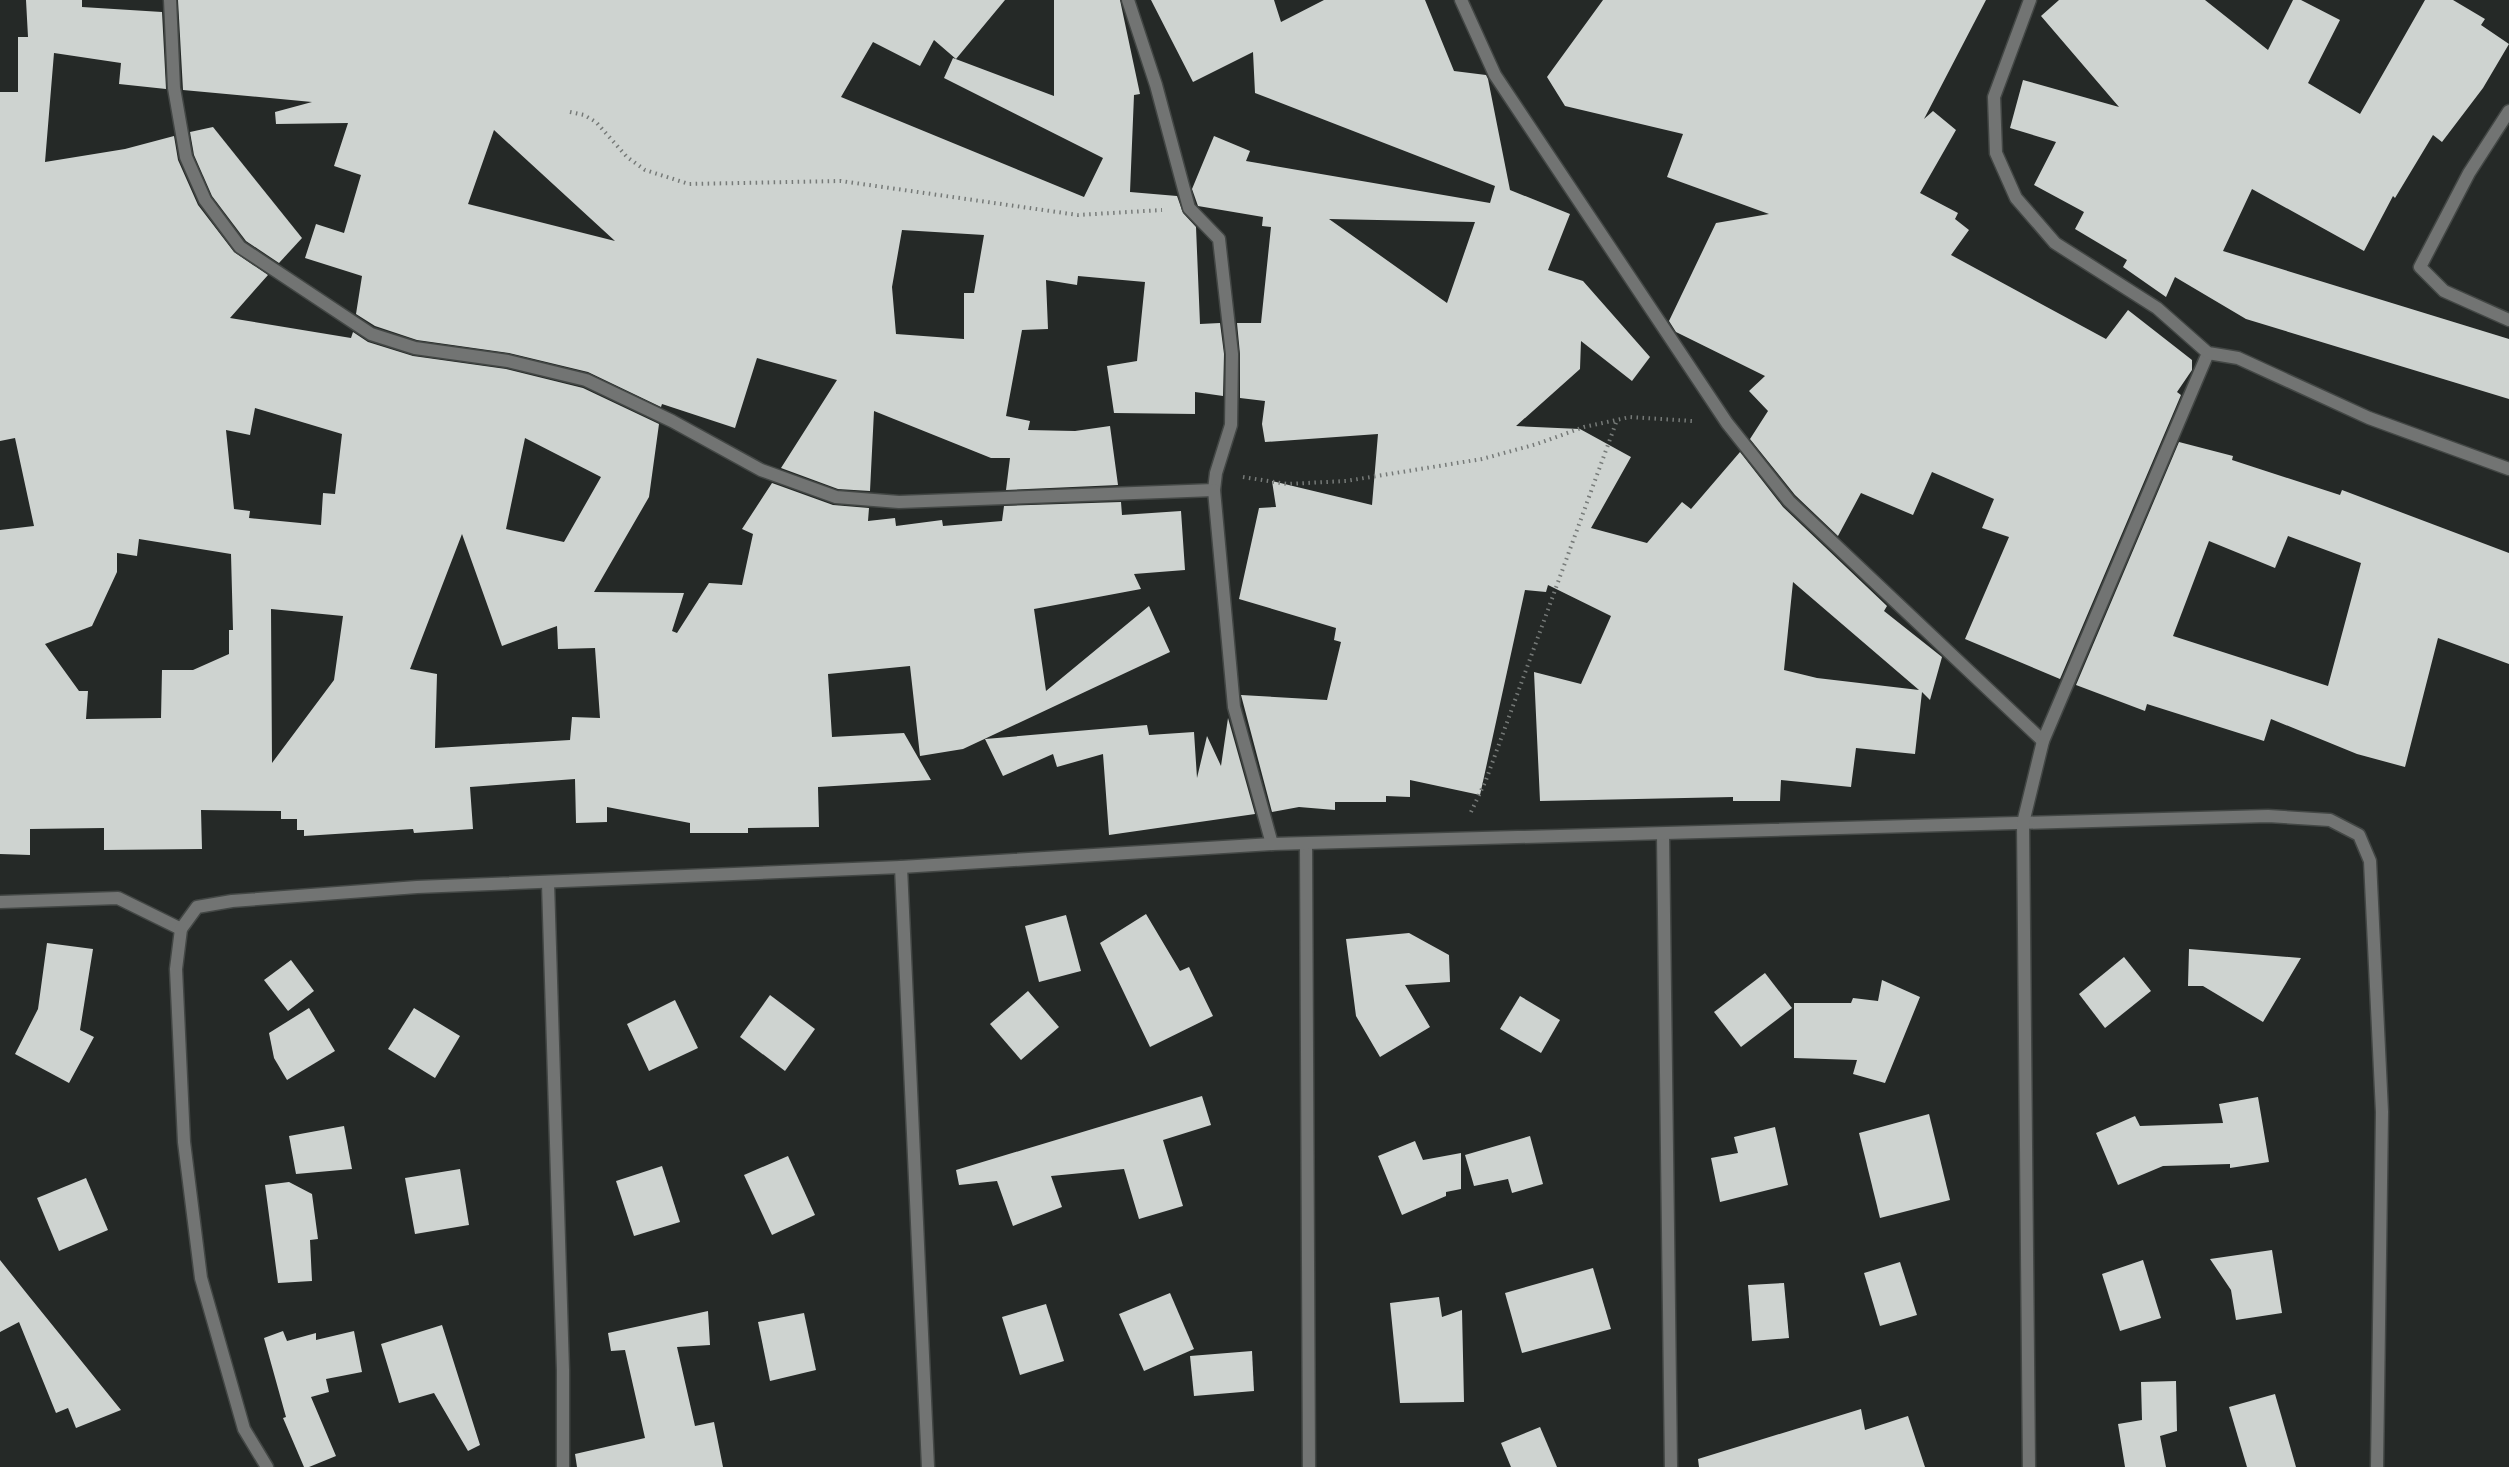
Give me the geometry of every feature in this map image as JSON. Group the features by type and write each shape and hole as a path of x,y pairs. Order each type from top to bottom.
{"street":[{"path":"170,0 174,88 186,157 205,200 240,247 370,334 415,348 508,361 586,380 672,421 761,470 836,497 899,502 1214,489"},
{"path":"1128,0 1156,85 1189,208 1219,239 1232,354 1231,425 1216,473 1214,489 1234,707 1272,844"},
{"path":"1461,0 1495,75 1727,423 1788,501 2043,741"},
{"path":"2030,0 1994,97 1996,153 2016,198 2055,243 2157,308 2208,353 2238,358 2369,418 2509,468"},
{"path":"2509,111 2469,173 2420,267 2444,291 2509,320"},
{"path":"2029,1467 2023,823 2043,741 2208,353"},
{"path":"267,1467 244,1429 201,1278 184,1142 176,969 181,929 197,907 232,901 417,886 548,883 902,867 1272,844 1663,835 2268,816 2330,820 2359,835 2370,861 2382,1112 2377,1467"},
{"path":"1663,835 1671,1467"},
{"path":"1306,844 1309,1467"},
{"path":"902,867 927,1467"},
{"path":"548,883 563,1370 563,1467"},
{"path":"0,902 118,898 181,929"}],"path":[{"path":"570,112 584,115 597,122 627,157 645,170 688,184 841,182 1078,215 1189,208"},
{"path":"1216,473 1287,484 1346,481 1482,459 1537,444 1584,427 1630,417 1727,423"},
{"path":"1486,780 1617,420"}],"building":[{"path":"26,0 82,0 82,7 162,12 166,89 119,84 121,63 54,53 45,162 125,149 174,136 178,160 198,205 234,252 268,275 230,318 351,338 353,332 368,342 413,356 506,369 583,388 659,424 649,497 594,592 684,593 672,631 677,633 709,583 742,585 753,534 742,529 772,483 833,505 869,508 868,521 895,518 896,526 942,520 943,526 1002,521 1004,506 1121,502 1122,515 1181,511 1185,570 1134,574 1141,589 1034,609 1046,691 1149,606 1170,652 963,749 920,756 910,666 828,674 832,737 904,733 931,780 818,787 819,827 748,828 748,833 690,833 690,823 607,807 607,822 576,823 575,779 470,787 473,829 414,833 413,829 304,836 304,830 297,830 297,819 281,819 281,811 201,810 202,849 104,850 104,828 30,829 30,855 0,854 0,530 34,526 15,438 0,441 0,92 18,92 18,37 28,37","holes":["255,408 342,434 335,494 323,493 321,525 249,518 250,511 234,509 226,430 250,435","525,438 601,477 564,542 506,529","462,534 502,646 557,626 558,649 595,648 600,718 572,717 570,740 435,748 437,674 410,669","139,539 231,554 233,630 229,630 229,654 193,670 162,670 161,718 86,719 88,691 79,691 45,644 92,626 117,572 117,553 137,556","271,609 343,616 334,680 272,763"]},
{"path":"178,0 1005,0 956,59 934,40 920,66 873,42 841,97 1084,197 1103,158 944,78 953,58 1054,96 1054,0 1120,0 1140,94 1134,95 1130,192 1177,196 1183,213 1196,227 1200,324 1220,323 1224,354 1223,396 1195,392 1195,414 1114,413 1107,366 1137,361 1145,282 1078,276 1077,285 1046,280 1048,329 1022,330 1006,416 1030,421 1028,430 1075,431 1110,426 1118,485 1006,490 1010,458 991,458 874,411 870,491 838,489 781,468 837,380 757,358 735,428 662,404 661,407 588,372 509,353 417,340 375,326 356,314 362,276 305,258 316,224 344,233 361,175 334,166 348,123 276,124 275,112 312,102 183,90","holes":["494,130 615,241 468,204","902,230 984,235 974,293 964,293 964,339 896,334 892,287"]},
{"path":"1151,0 1274,0 1281,22 1324,0 1425,0 1454,71 1486,75 1488,79 1510,190 1570,214 1548,270 1583,281 1650,357 1632,381 1581,341 1580,369 1516,426 1580,429 1631,457 1591,528 1647,543 1682,502 1691,509 1740,452 1783,507 1887,606 1884,611 1942,657 1930,700 1922,692 1915,754 1856,748 1851,787 1781,780 1780,801 1733,801 1733,797 1540,801 1534,672 1581,684 1611,616 1548,585 1546,592 1525,590 1480,795 1410,780 1410,797 1386,796 1386,802 1335,802 1335,810 1299,807 1272,812 1241,695 1327,700 1341,642 1334,640 1336,628 1239,599 1259,508 1276,507 1272,481 1372,505 1378,434 1265,442 1262,424 1265,401 1240,398 1237,323 1261,323 1271,227 1262,226 1263,217 1198,206 1192,189 1214,136 1250,151 1246,161 1490,203 1495,186 1255,93 1253,52 1193,82","holes":["1329,219 1475,222 1447,303","1793,582 1919,690 1817,678 1784,670"]},
{"path":"1603,0 1986,0 1924,119 1933,111 1956,130 1920,193 1958,213 1955,219 1969,230 1951,255 2106,339 2128,310 2192,360 2192,370 2177,392 2181,395 2060,679 1965,639 2009,537 1982,528 1994,499 1932,472 1913,515 1861,493 1838,536 1795,495 1750,439 1768,411 1749,391 1765,376 1676,332 1669,321 1716,223 1769,214 1667,177 1683,134 1565,106 1547,77"},
{"path":"2059,0 2205,0 2268,50 2293,0 2301,0 2340,20 2308,83 2360,114 2425,0 2453,0 2485,19 2481,25 2509,44 2483,88 2442,142 2433,135 2395,198 2393,196 2364,251 2252,189 2223,251 2509,339 2509,399 2246,319 2175,277 2166,297 2123,267 2127,260 2075,229 2084,212 2034,185 2056,142 2010,128 2023,80 2119,107 2041,16"},
{"path":"213,127 302,238 279,263 246,241 212,196 194,155 190,132"},
{"path":"2179,442 2233,456 2232,460 2340,495 2342,490 2509,553 2509,664 2438,638 2405,767 2357,754 2271,719 2264,741 2147,704 2145,711 2076,685","holes":["2288,536 2361,563 2328,686 2173,636 2209,541 2275,568"]},
{"path":"1228,718 1255,814 1109,835 1103,754 1057,767 1053,754 1003,776 985,739 1147,725 1149,735 1194,732 1197,778 1207,736 1221,766"},
{"path":"1146,914 1180,971 1189,967 1213,1016 1150,1047 1100,943"},
{"path":"1066,915 1081,971 1039,982 1025,926"},
{"path":"1409,933 1449,955 1450,982 1405,985 1430,1027 1380,1057 1356,1016 1346,939"},
{"path":"47,943 93,949 80,1030 94,1037 69,1083 15,1054 38,1009"},
{"path":"2189,949 2301,958 2263,1022 2203,986 2188,986"},
{"path":"2124,957 2151,991 2105,1028 2079,994"},
{"path":"291,960 314,991 288,1011 264,980"},
{"path":"1765,973 1792,1008 1741,1047 1714,1012"},
{"path":"1882,980 1920,997 1885,1083 1853,1074 1857,1060 1794,1058 1794,1003 1851,1003 1853,998 1878,1001"},
{"path":"1028,991 1059,1027 1021,1060 990,1024"},
{"path":"770,995 815,1029 785,1071 740,1037"},
{"path":"1520,996 1560,1020 1541,1053 1500,1029"},
{"path":"675,1000 698,1048 649,1071 627,1024"},
{"path":"309,1008 335,1051 287,1080 274,1058 269,1033"},
{"path":"414,1008 460,1036 435,1078 388,1049"},
{"path":"1202,1096 1211,1125 1163,1140 1183,1206 1139,1219 1124,1169 1051,1176 1062,1207 1013,1226 997,1181 959,1185 956,1170"},
{"path":"2258,1097 2269,1162 2230,1168 2230,1164 2163,1166 2118,1185 2096,1133 2135,1116 2140,1126 2223,1123 2219,1104"},
{"path":"1929,1114 1950,1200 1880,1218 1859,1133"},
{"path":"344,1126 352,1169 296,1174 289,1136"},
{"path":"1775,1127 1788,1185 1720,1202 1711,1158 1738,1153 1734,1137"},
{"path":"1530,1136 1543,1184 1512,1193 1508,1179 1474,1186 1465,1155"},
{"path":"1415,1141 1423,1160 1461,1153 1461,1189 1446,1192 1446,1196 1402,1215 1378,1156"},
{"path":"788,1156 815,1215 772,1235 744,1175"},
{"path":"662,1166 680,1222 634,1236 616,1181"},
{"path":"460,1169 469,1225 415,1234 405,1178"},
{"path":"86,1178 108,1230 59,1251 37,1198"},
{"path":"289,1182 312,1194 318,1239 310,1240 312,1281 278,1283 265,1185"},
{"path":"2272,1250 2282,1313 2236,1320 2231,1290 2210,1259"},
{"path":"0,1260 121,1410 76,1428 68,1408 56,1413 19,1322 0,1332"},
{"path":"2143,1260 2161,1318 2120,1331 2102,1274"},
{"path":"1900,1262 1917,1315 1880,1326 1864,1273"},
{"path":"1593,1268 1611,1329 1522,1353 1505,1293"},
{"path":"1784,1283 1789,1338 1752,1341 1748,1285"},
{"path":"1170,1293 1194,1349 1144,1371 1119,1314"},
{"path":"1439,1297 1442,1317 1462,1310 1464,1402 1400,1403 1390,1303"},
{"path":"1046,1304 1064,1361 1020,1375 1002,1317"},
{"path":"708,1311 710,1345 677,1347 695,1426 714,1422 723,1467 577,1467 575,1454 645,1438 625,1350 611,1351 608,1333"},
{"path":"804,1313 816,1370 770,1381 758,1322"},
{"path":"442,1325 480,1445 468,1451 434,1393 399,1403 381,1344"},
{"path":"283,1331 287,1341 316,1333 316,1340 354,1331 362,1372 326,1379 329,1392 311,1397 336,1456 309,1467 304,1467 283,1418 286,1417 264,1338"},
{"path":"1252,1351 1254,1391 1194,1396 1190,1356"},
{"path":"2176,1381 2177,1431 2160,1436 2166,1467 2125,1467 2118,1424 2142,1420 2141,1382"},
{"path":"2275,1394 2296,1467 2247,1467 2229,1407"},
{"path":"1861,1409 1865,1430 1908,1416 1925,1467 1699,1467 1698,1459"},
{"path":"1540,1427 1557,1467 1511,1467 1501,1443"}]}
